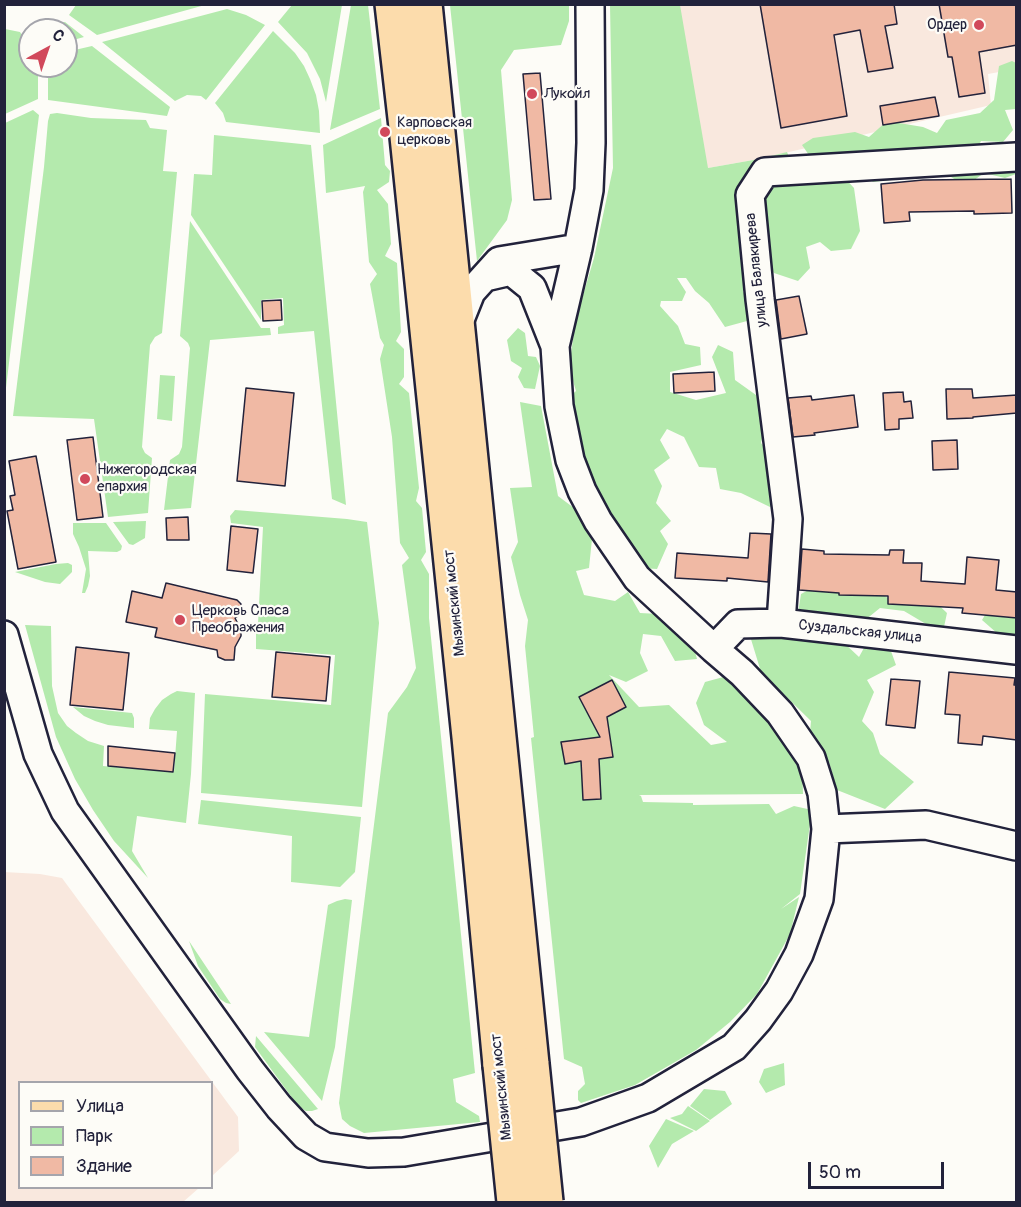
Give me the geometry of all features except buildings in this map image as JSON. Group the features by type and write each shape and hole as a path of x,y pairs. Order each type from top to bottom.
{"main road":[{"name":"Мызинский мост","path":"392,4 465,702 514,1203"},
{"name":"Мызинский мост","path":"424,4 546,1203"}],"street":[{"path":"4,635 38,754 65,811 250,1070 279,1107 306,1136 325,1147 368,1153 404,1152 581,1122 648,1098 734,1047 779,991 799,954 819,899 826,829 822,793 811,758 780,713 742,673 637,578 604,530 582,491 570,460 559,406 555,346 589,190 591,154 590,4"},
{"name":"улица Балакирева","path":"781,623 788,519 760,299 750,195 765,172 1017,157"},
{"path":"457,328 471,292 499,261 578,248"},
{"path":"484,277 512,271 532,288 555,346"},
{"name":"Суздальская улица","path":"714,649 738,624 781,623 1017,650"},
{"path":"826,829 926,825 1017,846"}],"shaded area":[{"path":"647,5 1016,5 1016,69 988,74 991,105 759,159 680,173"},
{"path":"4,872 62,878 211,1081 18,1081 18,1189 198,1189 183,1202 5,1202"},
{"path":"213,1083 238,1117 239,1151 213,1175"}],"green space":[{"path":"79,4 205,5 97,35 78,21 78,18 69,15"},
{"path":"292,5 342,5 326,102 320,79 307,53 278,22"},
{"path":"351,5 368,5 380,109 330,130"},
{"path":"450,5 569,5 569,21 561,45 514,50 501,70 512,200 507,220 477,261"},
{"path":"610,5 680,5 708,168 787,152 797,176 841,174 854,188 860,231 851,249 831,251 820,242 806,247 810,268 798,281 774,273 761,257 750,260 743,292 755,301 747,321 725,327 709,303 695,291 686,278 677,278 686,292 682,301 661,301 660,306 678,326 685,344 700,347 701,365 670,372 670,392 696,400 726,393 712,357 718,345 733,352 735,380 756,395 766,421 761,443 780,465 782,497 770,507 741,493 720,489 716,468 699,467 684,437 667,429 660,440 670,458 654,470 662,486 656,503 671,521 660,531 668,544 657,569 640,568 591,485 566,400 576,391 569,367 576,319 594,258 613,168"},
{"path":"227,9 246,15 265,25 206,100 201,96 187,95 175,101 102,42"},
{"path":"5,29 18,32 18,78 38,78 38,99 5,114"},
{"path":"273,31 295,53 310,79 319,111 320,133 226,122 223,113 215,103"},
{"path":"92,46 170,107 167,116 48,100 48,78 78,78 78,49"},
{"path":"1012,61 1016,63 1016,109 1005,110 1013,130 1003,142 981,141 973,157 1016,163 1016,174 1005,178 984,173 966,186 946,174 873,182 861,172 813,161 802,145 813,138 855,132 869,137 887,121 923,127 937,133 946,120 980,113 994,100 999,66"},
{"path":"33,110 39,115 5,396 5,123"},
{"path":"50,114 91,118 146,120 150,128 167,130 163,171 177,172 162,333 155,337 150,345 142,447 145,453 152,458 148,513 108,517 94,419 13,416 48,121"},
{"path":"381,118 385,165 390,171 389,182 377,190 388,204 391,244 385,256 397,263 401,332 396,341 404,349 404,377 399,384 409,393 419,488 416,501 422,508 426,552 421,560 429,574 429,618 475,1073 453,1079 456,1102 479,1116 480,1122 364,1133 342,1119 339,1103 388,713 407,687 416,668 402,565 409,558 400,543 392,437 380,359 384,345 380,338 370,284 377,274 369,262 363,192 365,186 326,193 323,145"},
{"path":"214,135 311,145 346,505 332,499 314,331 278,334 278,327 284,325 283,298 261,300 261,320 191,215 194,174 212,175"},
{"path":"190,221 261,328 270,328 271,335 210,340 191,508 164,510 170,460 179,454 182,447 190,348 180,336"},
{"path":"518,328 525,333 528,356 536,357 540,366 535,389 524,388 518,377 522,368 511,361 507,340"},
{"path":"160,375 175,376 172,421 157,419"},
{"path":"520,402 541,406 558,496 578,511 592,539 589,568 576,571 584,595 615,601 628,592 640,613 659,614 693,644 697,659 675,661 661,636 643,634 640,653 648,671 626,682 609,675 639,707 669,705 711,745 727,742 704,725 696,703 705,682 727,676 760,705 802,764 803,794 639,795 643,802 693,803 693,805 769,804 776,814 794,806 812,810 800,894 781,909 799,897 790,934 757,994 730,1022 696,1050 635,1085 581,1103 578,1100 578,1091 585,1084 582,1067 564,1059 531,738 534,737 525,646 528,620 511,557 518,542 510,488 532,487"},
{"path":"235,510 367,522 379,623 362,807 201,793 205,694 331,705 335,655 256,649 263,527 231,523 230,516"},
{"path":"146,521 145,538 133,545 129,544 113,522"},
{"path":"73,523 106,523 122,546 117,552 88,551 90,576 85,593 82,593 86,569 73,534"},
{"path":"56,564 72,565 72,572 60,584 45,582 15,572"},
{"path":"824,582 873,590 896,602 923,590 947,613 944,627 931,627 904,611 880,608 859,625 841,615 812,620 798,613 801,594"},
{"path":"988,610 1016,611 1016,634 998,634 982,620"},
{"path":"769,619 822,642 842,641 859,657 870,637 887,640 896,665 867,680 874,692 862,721 873,733 880,754 914,782 885,809 837,790 829,762 809,745 811,721 761,672 750,636"},
{"path":"25,625 51,626 52,686 58,713 67,726 76,733 88,741 104,746 103,766 174,772 177,731 149,729 150,718 162,700 171,694 177,691 195,693 186,823 137,816 132,851 148,878 114,841 75,779 56,737"},
{"path":"73,707 132,713 134,728 95,721"},
{"path":"201,800 361,817 355,872 340,887 291,882 292,836 198,824"},
{"path":"345,899 352,900 335,1047 322,1101 264,1032 309,1037 328,905"},
{"path":"189,941 231,1004 220,999 198,966"},
{"path":"256,1036 318,1109 306,1111 298,1106 255,1047"},
{"path":"784,1063 785,1085 766,1093 759,1082 764,1069"},
{"path":"704,1089 725,1091 732,1104 710,1120 690,1106"},
{"path":"688,1106 710,1121 696,1131 670,1118 682,1114"},
{"path":"666,1119 694,1131 672,1144 658,1168 649,1146"}],"place":[{"name":"Ордер","path":"979,25"},
{"name":"Лукойл","path":"532,94"},
{"name":"Карповская церковь","path":"385,132"},
{"name":"Нижегородская епархия","path":"85,479"},
{"name":"Церковь Спаса Преображения","path":"180,620"}]}
